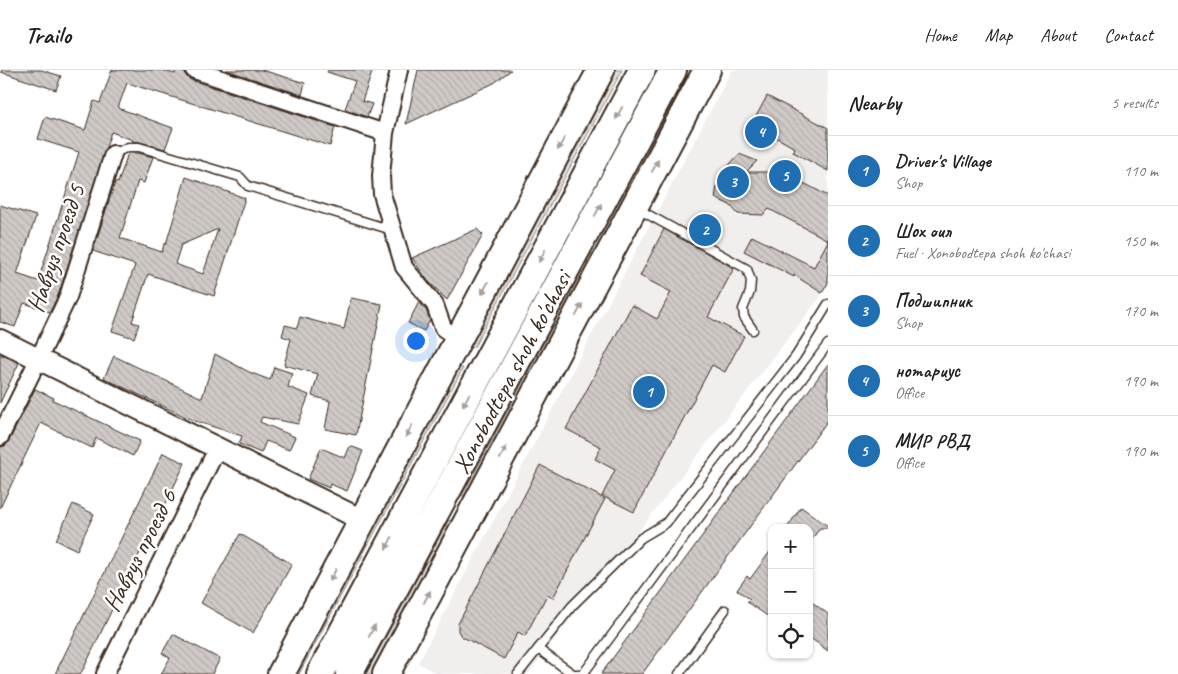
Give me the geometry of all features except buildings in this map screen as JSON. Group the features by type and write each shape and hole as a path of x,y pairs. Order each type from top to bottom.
{"highway":[{"path":"281,674 600,70"},
{"name":"Xonobodtepa shoh ko'chasi","path":"320,674 642,70"},
{"name":"Xonobodtepa shoh ko'chasi","path":"349,674 673,70"},
{"path":"389,673 480,497 707,70"},
{"path":"573,257 620,233"},
{"path":"445,363 493,349"},
{"path":"429,527 480,497"}],"street":[{"path":"194,70 385,133"},
{"path":"399,70 385,133 381,176 382,194 404,267 435,305 443,328 458,339"},
{"name":"Навруз проезд 5","path":"0,437 68,297 113,154"},
{"path":"0,340 40,358 362,520"},
{"name":"Навруз проезд 6","path":"105,674 218,448"}],"lane":[{"path":"113,154 128,147 139,147 240,177 248,186 392,230"},
{"path":"634,208 747,269 751,280 750,292 743,309 744,317 753,330"},
{"path":"518,674 572,606 641,538 666,523 796,356 828,304"},
{"path":"538,649 573,674 583,674 828,344"},
{"path":"679,674 725,610"}],"shaded area":[{"path":"611,70 622,70 474,347 462,348"},
{"path":"688,70 699,70 612,232 601,233"},
{"path":"732,70 828,70 828,287 528,674 437,674 418,663"},
{"path":"602,252 473,494 462,496 591,254"},
{"path":"452,367 463,368 299,674 288,674"},
{"path":"459,518 385,674 366,674 448,521"}],"place":[{"name":"нотариус","path":"761,132"},
{"name":"МИР РВД","path":"785,176"},
{"name":"Подшипник","path":"733,182"},
{"name":"Шох оил","path":"705,230"},
{"name":"Driver's Village","path":"649,392"}]}
